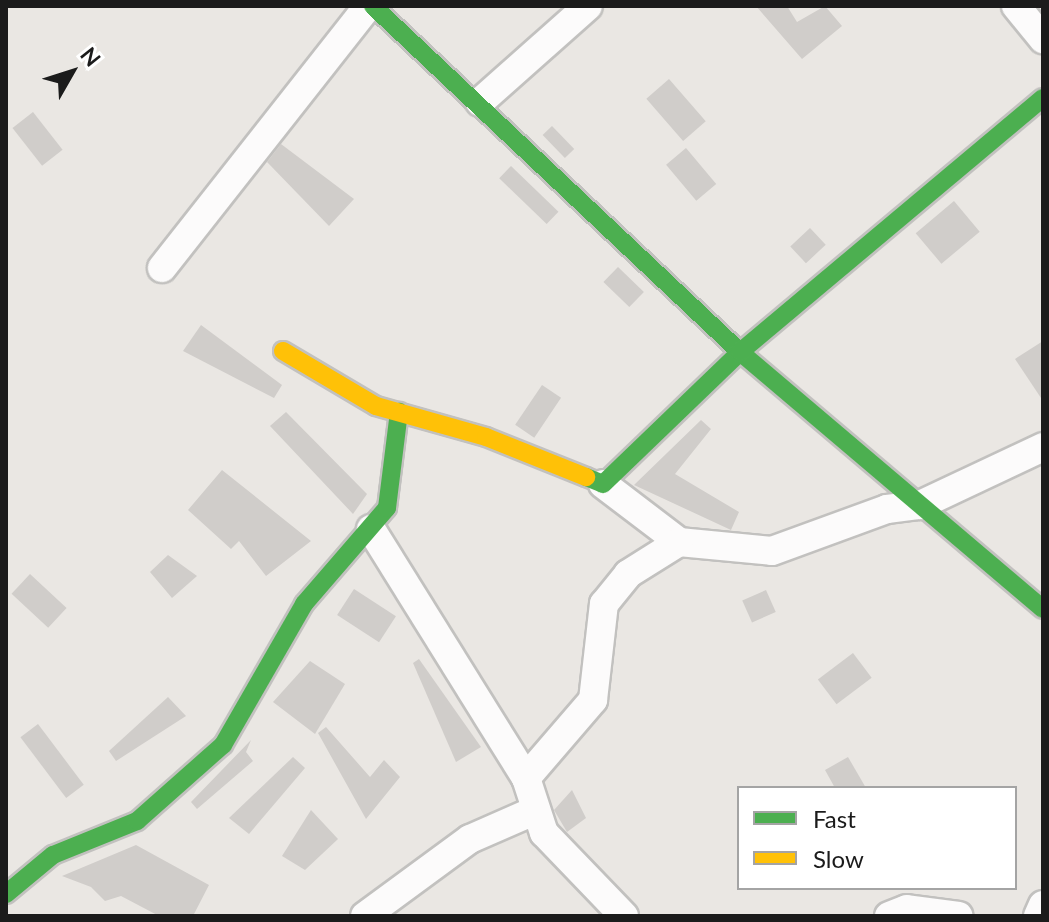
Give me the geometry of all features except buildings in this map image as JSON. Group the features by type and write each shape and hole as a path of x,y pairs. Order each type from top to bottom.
{"street":[{"path":"162,268 371,6 480,102 740,352 1043,609"},
{"path":"480,102 588,6"},
{"path":"1016,6 1043,39"},
{"path":"603,484 740,352 1043,98"},
{"path":"283,351 399,412 486,437 603,484 679,542 772,551 887,509 920,505 1043,447"},
{"path":"6,894 53,855 137,821 223,745 304,604 387,508 399,412"},
{"path":"371,529 526,778 544,833 624,916"},
{"path":"526,778 593,700 604,604 628,574 679,542"},
{"path":"365,916 470,839 536,810"},
{"path":"1038,916 1043,905"},
{"path":"889,916 907,909 959,916"}],"traffic: fast":[{"path":"373,6 740,352 1043,609"},
{"path":"586,477 603,484 740,352 1043,98"},
{"path":"6,894 53,855 137,821 223,745 304,604 387,508 399,412"}],"traffic: slow":[{"path":"283,351 376,406 486,437 586,477"}]}
